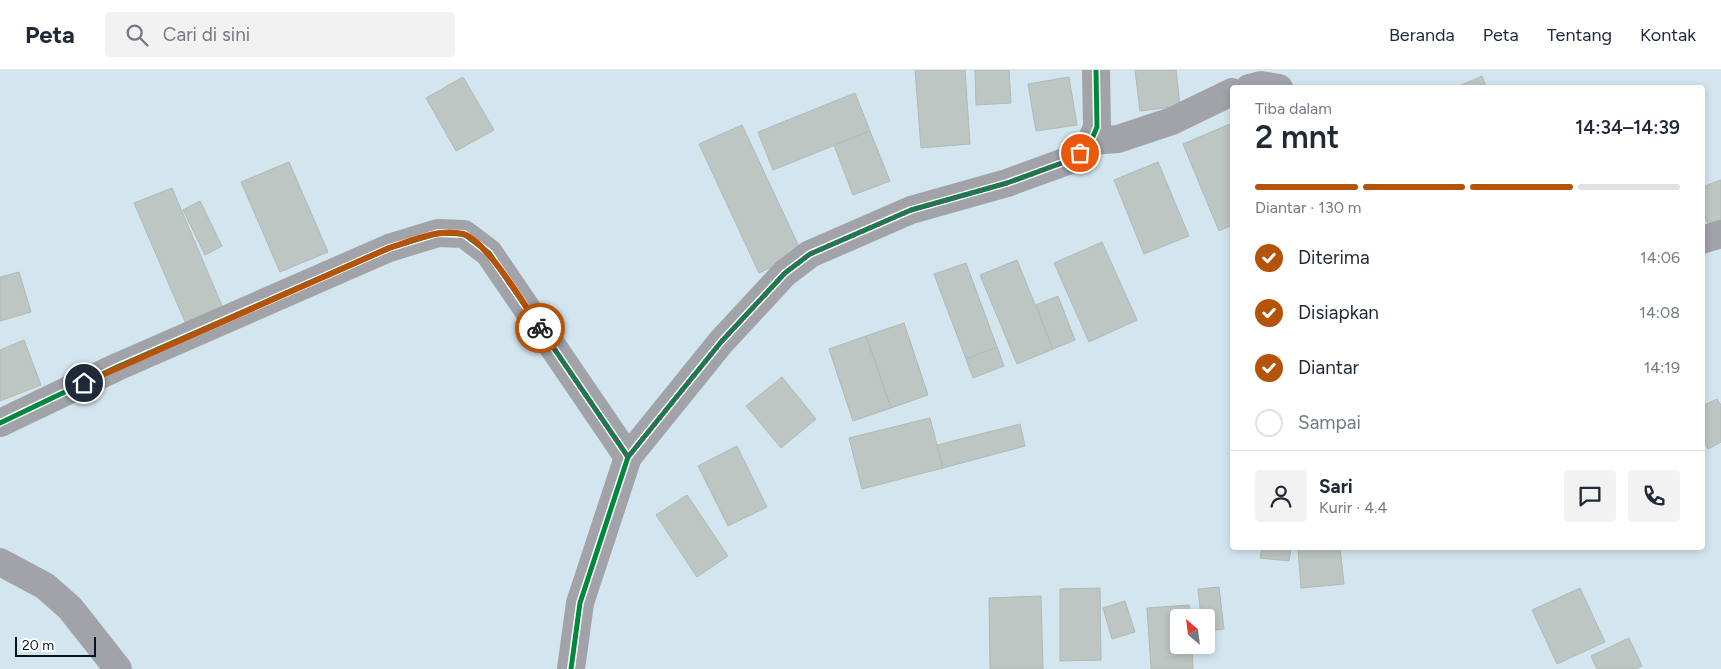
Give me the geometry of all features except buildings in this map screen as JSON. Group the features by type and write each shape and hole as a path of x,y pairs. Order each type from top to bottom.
{"street":[{"path":"571,669 580,603 628,457 721,342 785,273 810,254 911,210 1007,183 1070,160 1091,141 1097,127 1096,70"},
{"path":"1091,141 1118,139 1172,121 1230,93"},
{"path":"0,423 118,367 389,248 438,233 464,234 489,253 628,457"},
{"path":"1705,239 1721,234"},
{"path":"0,562 45,586 70,608 118,669"}],"cycle path":[{"path":"571,669 580,603 628,457 721,342 785,273 810,254 911,210 1007,183 1070,160 1091,141 1097,127 1096,70"},
{"path":"0,423 117,367 389,248 438,233 464,234 489,253 628,457"}],"way so far":[{"path":"540,328 628,457 721,342 785,273 810,254 911,210 1007,183 1070,160 1080,153"}],"route":[{"path":"84,383 389,248 438,233 464,234 489,253 540,328"}]}
